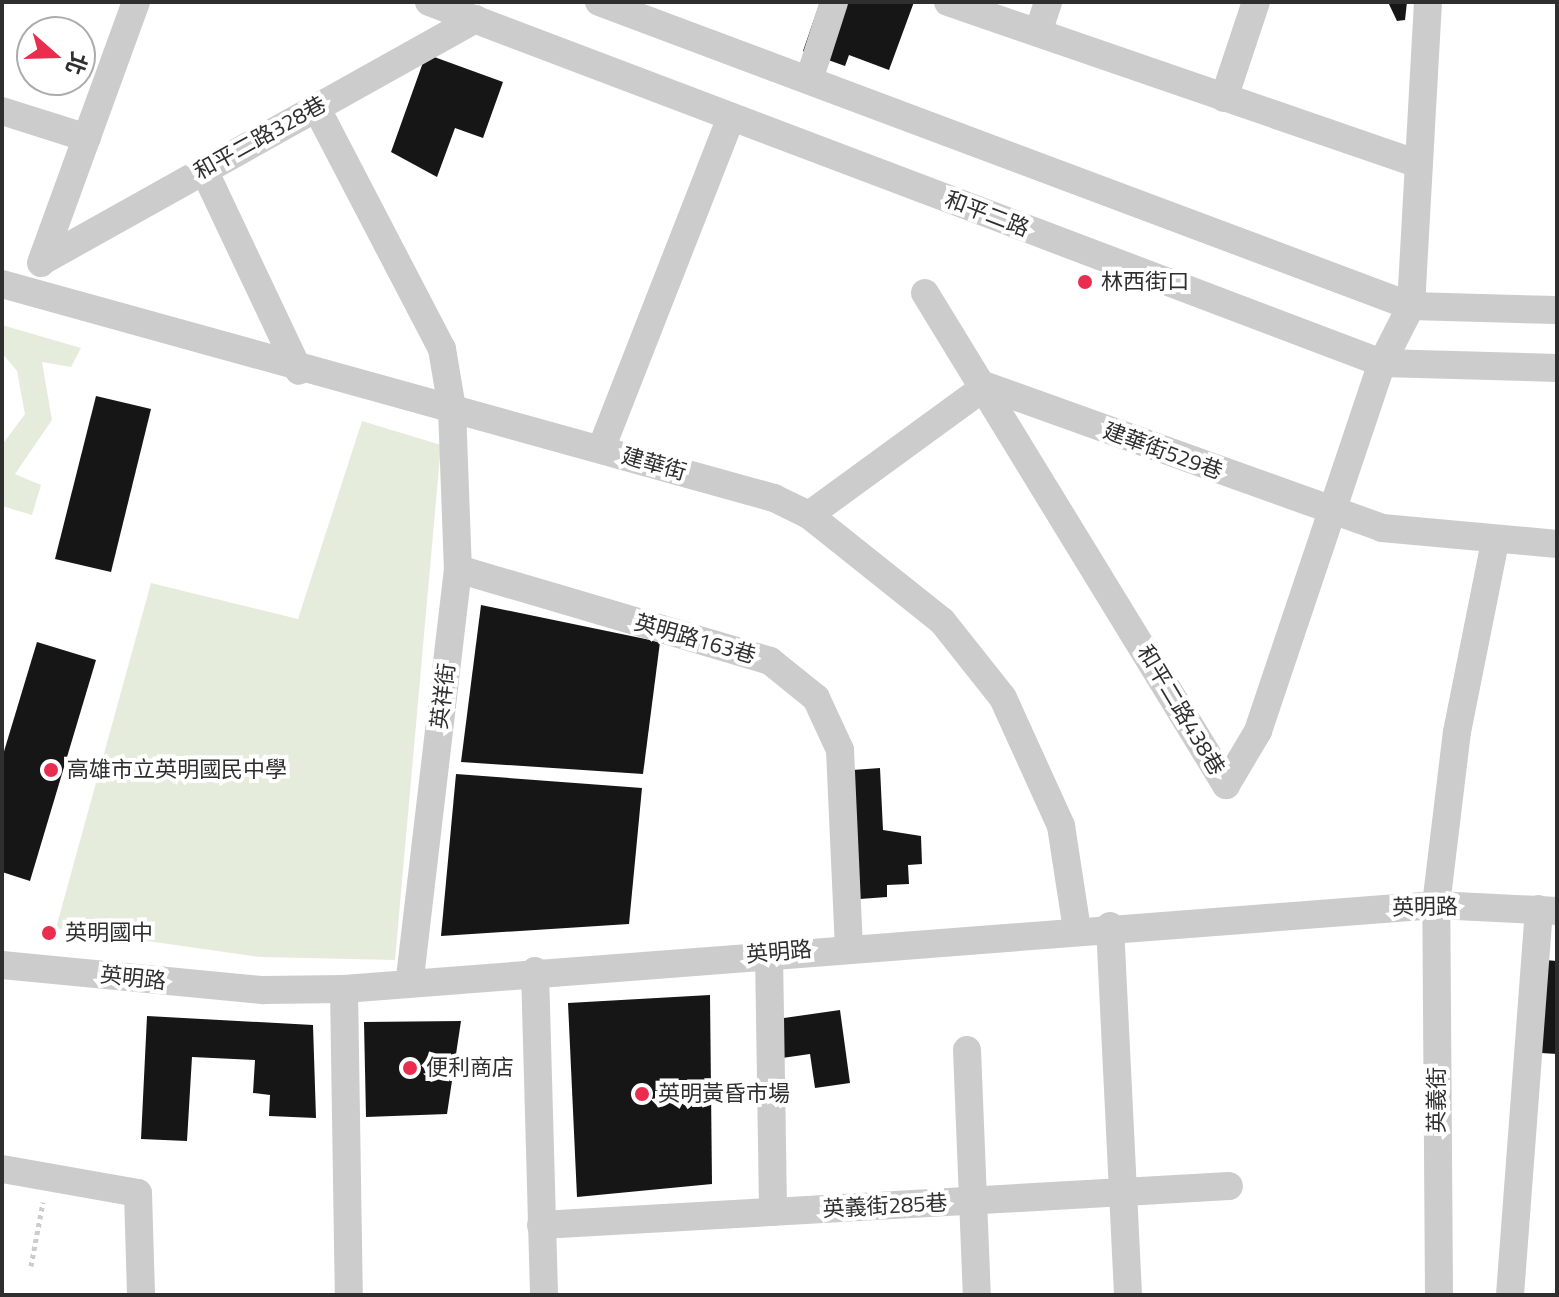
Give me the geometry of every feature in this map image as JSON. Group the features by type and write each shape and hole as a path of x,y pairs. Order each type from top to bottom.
{"street":[{"path":"46,259 136,2"},
{"name":"和平二路","path":"429,2 1382,363 1557,368"},
{"path":"599,2 1411,306 1557,310"},
{"path":"809,80 834,2"},
{"path":"948,2 1419,164"},
{"path":"1038,33 1048,2"},
{"path":"1224,98 1256,2"},
{"path":"1411,306 1428,2"},
{"name":"和平二路328巷","path":"7,286 46,259 475,19"},
{"name":"英祥街","path":"316,107 442,349 452,408 458,569 409,983"},
{"path":"2,111 87,138"},
{"path":"601,449 731,118"},
{"path":"204,170 299,371"},
{"name":"建華街","path":"7,286 299,371 452,408 774,498 809,515 942,621 1003,698 1061,826 1077,929"},
{"name":"和平二路438巷","path":"925,293 986,386 1226,785 1258,731 1382,363 1411,306"},
{"path":"809,515 986,386"},
{"name":"建華街529巷","path":"986,386 1331,513 1413,535 1557,544"},
{"name":"英義街","path":"1439,1295 1436,905 1457,732 1495,542"},
{"name":"英明路163巷","path":"458,569 770,661 816,698 840,750 849,946"},
{"name":"英明路","path":"2,965 264,990 344,989 1110,926 1436,905 1548,910"},
{"path":"1510,1295 1548,910"},
{"path":"1110,926 1128,1295"},
{"path":"769,953 773,1212"},
{"path":"535,971 544,1295"},
{"path":"344,989 349,1295"},
{"path":"967,1050 977,1295"},
{"path":"2,1169 138,1193 141,1295"},
{"name":"英義街285巷","path":"541,1225 1229,1186"}],"path":[{"path":"31,1266 47,1177"}],"green space":[{"path":"2,325 81,348 71,367 42,362 52,420 15,474 41,485 32,515 2,506 2,445 25,414 17,371 2,353"},
{"path":"362,421 441,445 395,960 260,957 56,928 151,583 298,619"}],"building":[{"path":"820,2 914,2 889,70 849,55 845,66 803,51"},
{"path":"1388,2 1407,2 1405,20 1397,21"},
{"path":"426,54 503,82 483,138 455,128 437,177 391,152"},
{"path":"96,396 151,409 111,572 55,559"},
{"path":"481,605 660,642 643,774 461,762"},
{"path":"37,642 96,660 30,881 2,872 2,758"},
{"path":"880,768 883,830 921,836 922,864 908,865 909,884 887,885 887,897 846,900 839,771"},
{"path":"456,774 642,788 629,924 441,936"},
{"path":"1545,960 1557,961 1557,1054 1541,1053"},
{"name":"英明黃昏市場","path":"710,995 712,1184 577,1197 568,1003"},
{"path":"840,1010 850,1083 815,1088 810,1054 775,1059 770,1020"},
{"path":"147,1016 313,1025 316,1118 269,1116 270,1095 253,1093 255,1060 192,1057 187,1141 141,1139"},
{"name":"便利商店","path":"461,1021 447,1114 366,1117 364,1022"}],"place":[{"name":"林西街口","path":"1085,282"},
{"name":"高雄市立英明國民中學","path":"51,770"},
{"name":"英明國中","path":"49,933"},
{"name":"便利商店","path":"410,1068"},
{"name":"英明黃昏市場","path":"642,1094"}]}
